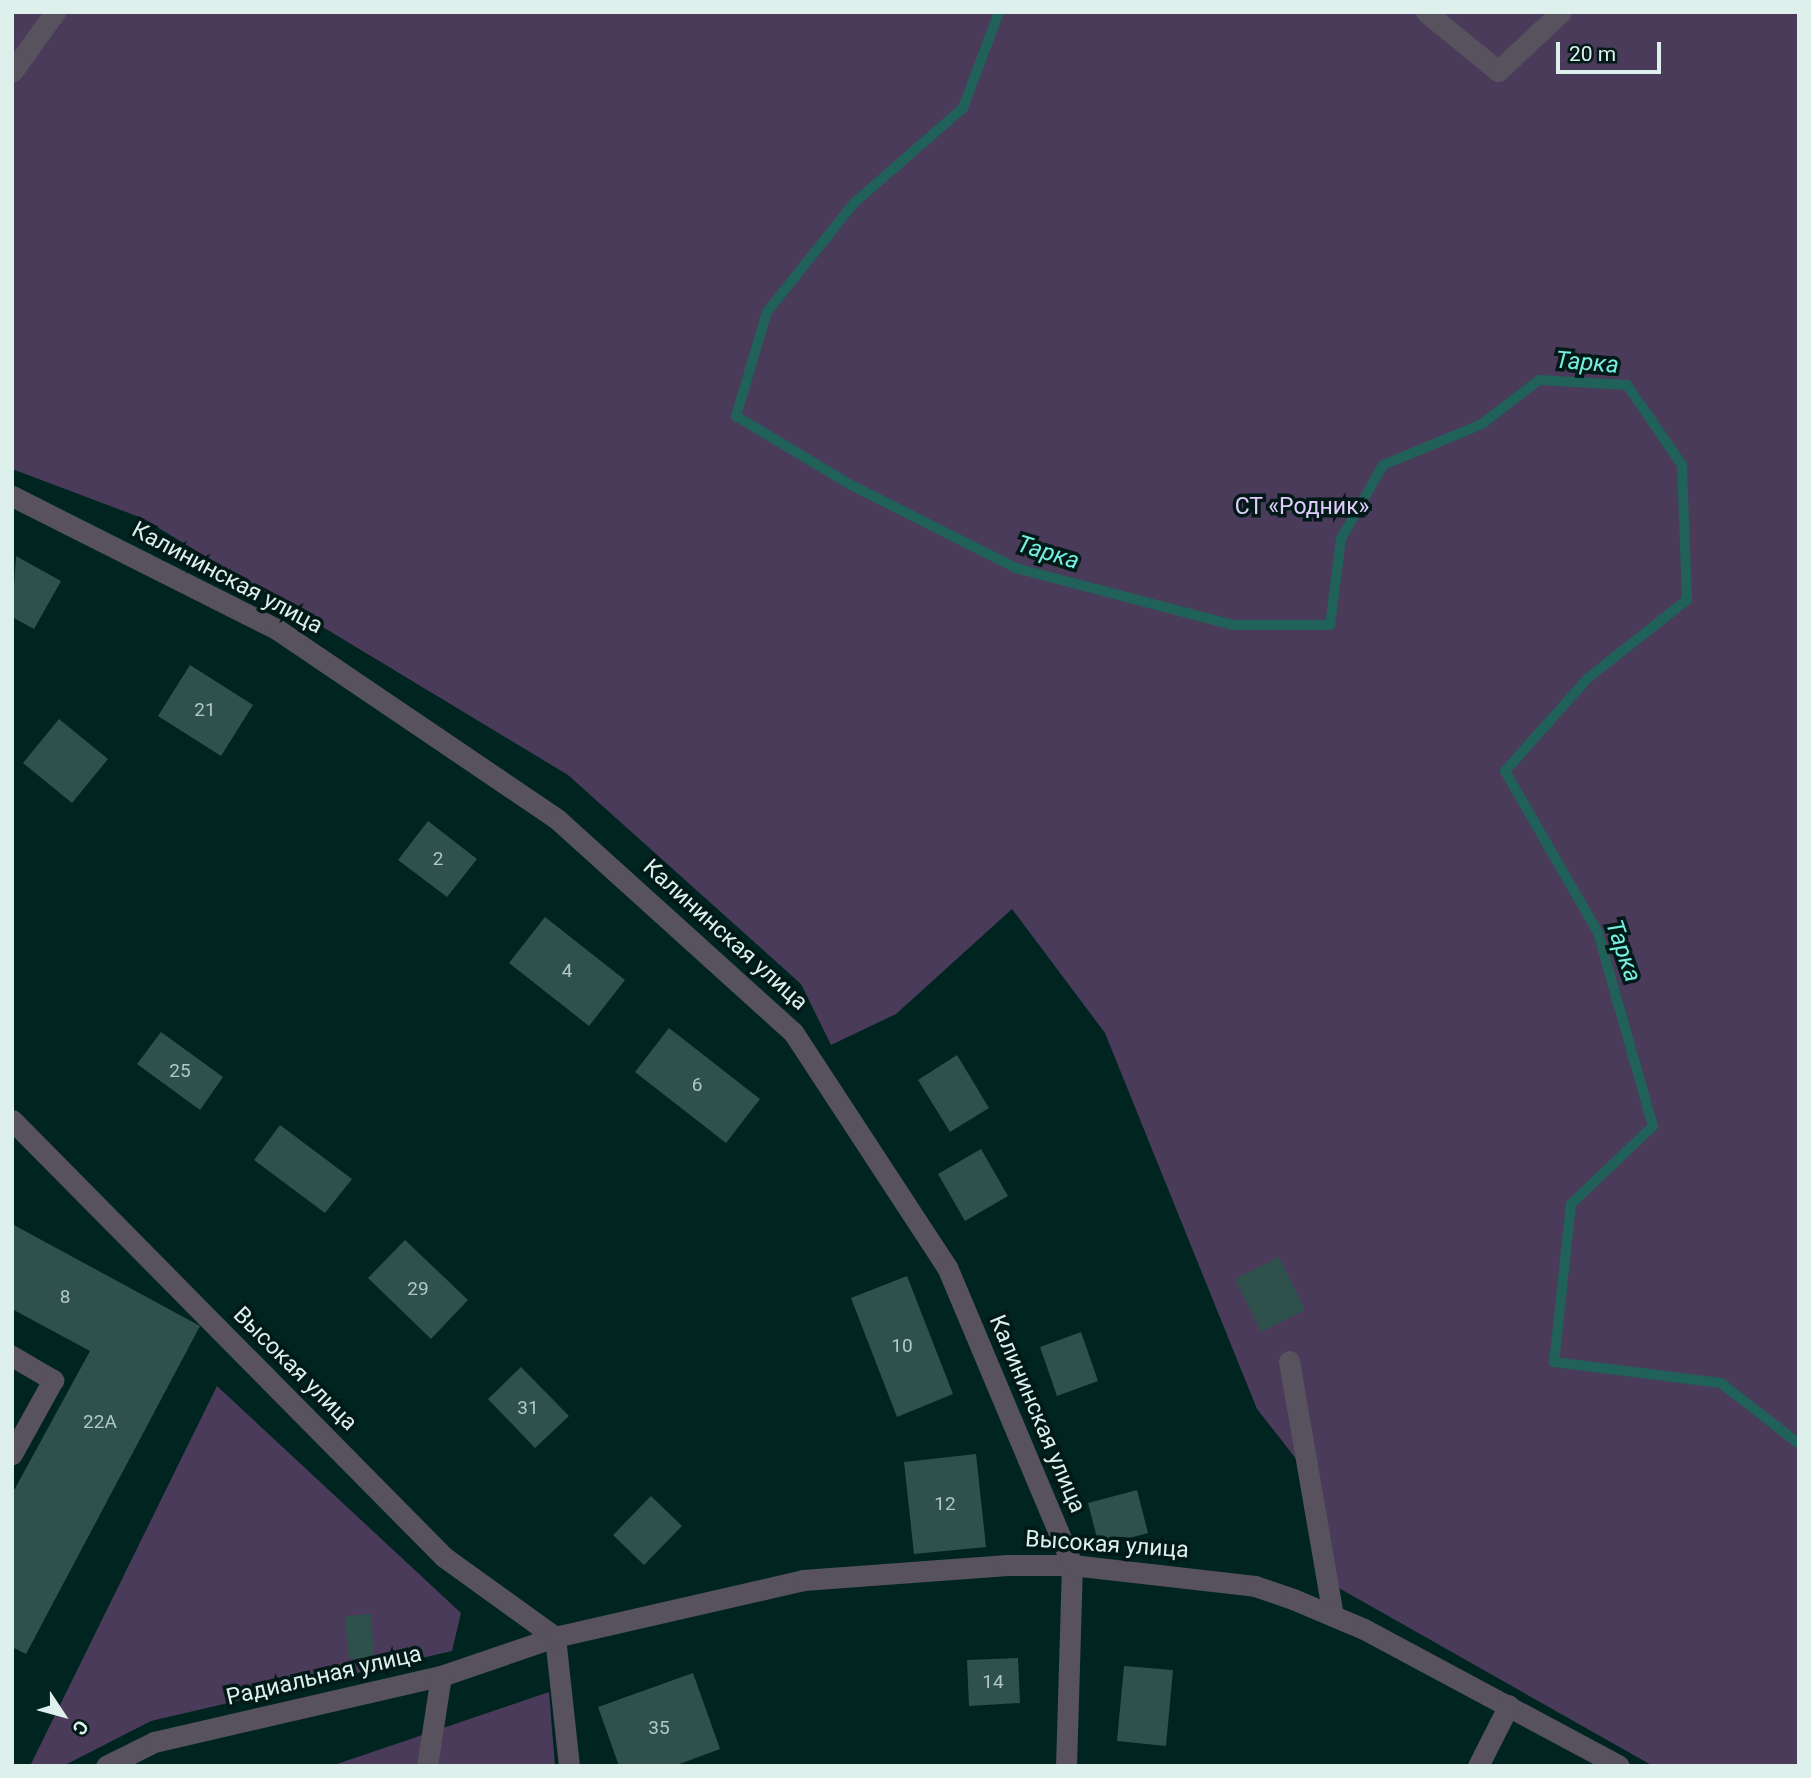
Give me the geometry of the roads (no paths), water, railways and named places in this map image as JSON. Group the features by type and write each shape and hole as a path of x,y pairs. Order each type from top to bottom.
{"street":[{"path":"12,72 55,12"},
{"path":"1426,12 1497,71 1561,12"},
{"name":"Калининская улица","path":"12,496 278,630 557,819 793,1032 947,1266 1072,1564 1066,1766"},
{"name":"Высокая улица","path":"12,1120 444,1556 555,1637 803,1580 994,1565 1072,1564 1255,1586 1333,1615 1509,1704 1619,1766"},
{"path":"12,1356 52,1380 12,1454"},
{"path":"1289,1361 1333,1615"},
{"path":"555,1637 569,1766"},
{"name":"Радиальная улица","path":"106,1766 154,1742 440,1676 555,1637"},
{"path":"427,1766 440,1676"},
{"path":"1478,1766 1509,1704"}],"waterway":[{"name":"Тарка","path":"999,12 963,108 854,203 767,312 736,416 849,484 1016,568 1234,625 1330,625 1341,539 1383,465 1482,424 1539,380 1627,385 1682,465 1687,600 1588,678 1505,771 1598,933 1653,1126 1571,1204 1554,1362 1721,1383 1799,1444"}],"park label":[{"name":"СТ «Родник»","path":"1302,507"}]}
